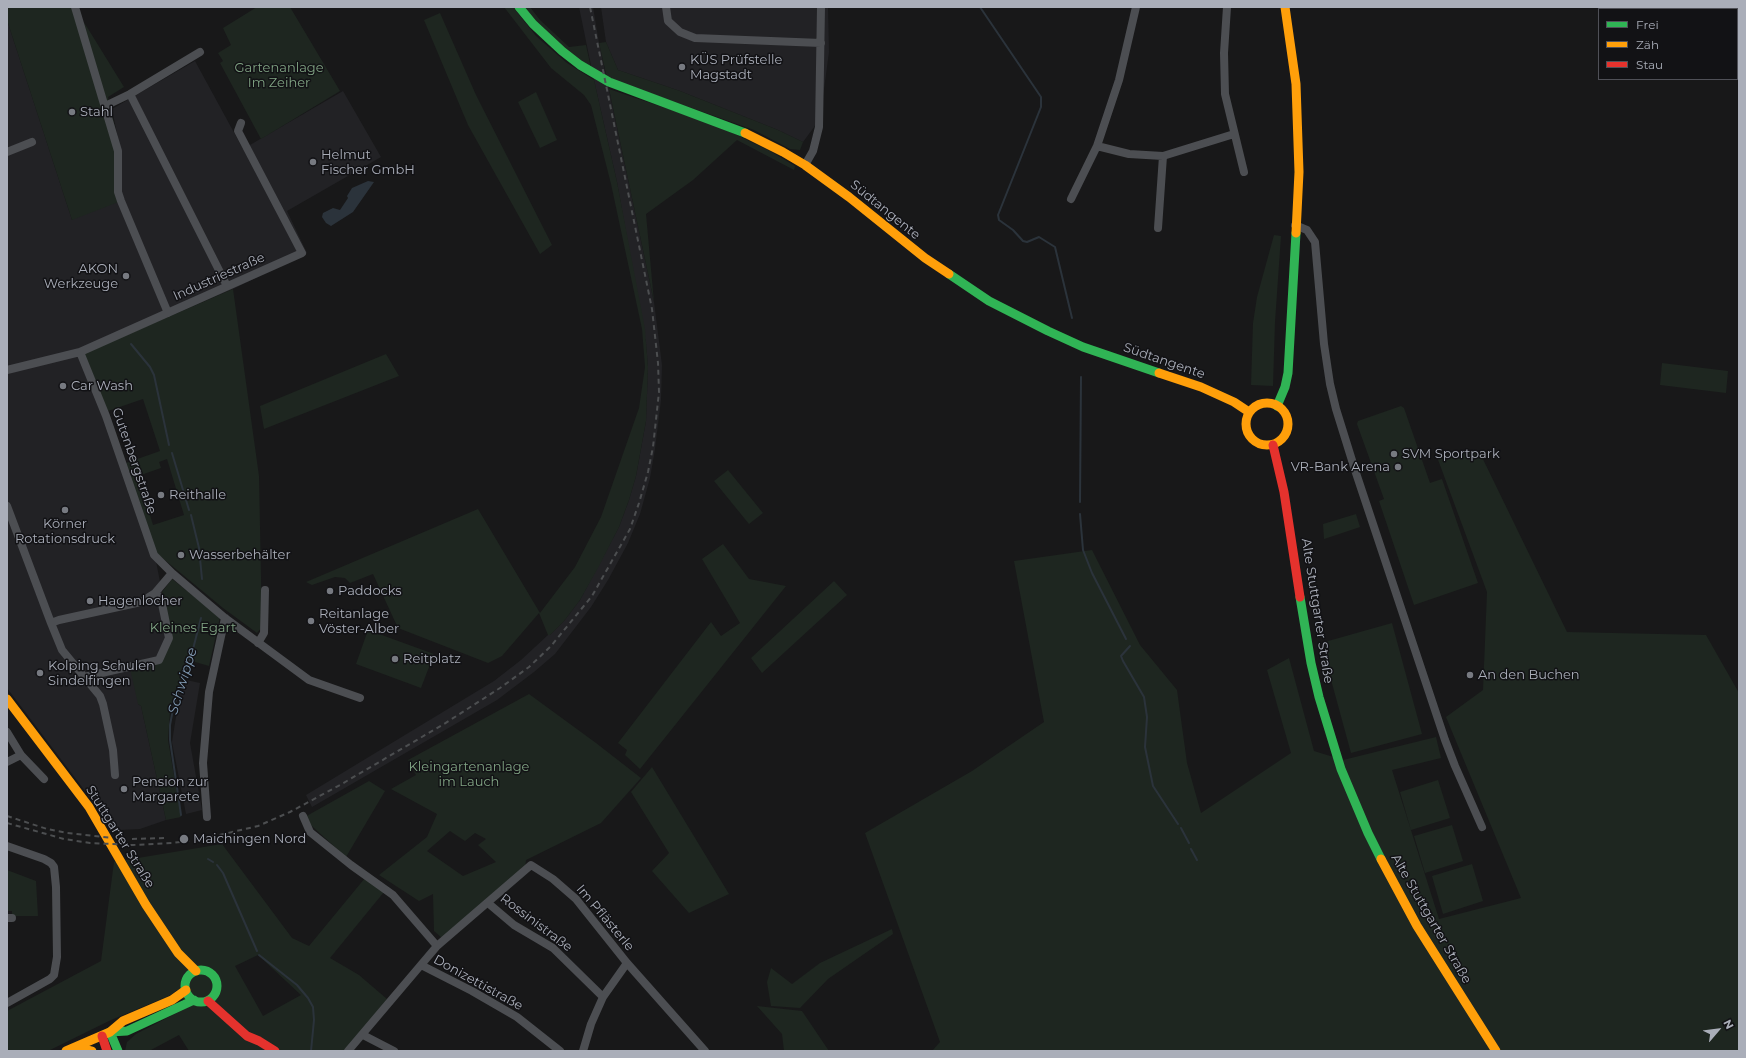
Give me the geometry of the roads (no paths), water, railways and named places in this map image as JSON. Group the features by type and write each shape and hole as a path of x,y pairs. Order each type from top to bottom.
{"main road":[{"name":"Südtangente","path":"519,7 533,24 562,51 580,65 604,79 632,92 734,128 762,141 805,165 849,197 925,258 989,301 1083,347 1201,387 1234,402 1249,412"},
{"path":"1277,406 1285,387 1288,373 1299,172 1297,101 1293,56 1285,7"},
{"path":"1272,403 1277,406 1283,410 1287,416 1287,430 1279,442 1273,445 1260,445 1249,437 1245,425 1249,412 1259,404 1272,403"},
{"name":"Alte Stuttgarter Straße","path":"1273,445 1287,505 1304,625 1311,663 1319,697 1341,769 1368,833 1398,893 1420,932 1496,1051"},
{"name":"Stuttgarter Straße","path":"7,699 92,813 144,900 178,953 188,977"},
{"name":"Stuttgarter Straße","path":"178,953 196,971"},
{"path":"204,970 214,976 217,983 215,994 208,1001 198,1002 194,1000 186,990 188,977 196,971 204,970"},
{"path":"66,1051 106,1034 123,1021 172,1000 186,990"},
{"path":"215,994 225,1006 252,1030 259,1041"},
{"path":"106,1034 127,1031 194,1000"},
{"path":"208,1001 247,1036 259,1041 275,1051"},
{"path":"106,1034 107,1051"},
{"path":"106,1034 118,1051"},
{"path":"76,1047 92,1051"}],"street":[{"path":"75,7 118,151 118,192 168,312"},
{"path":"666,7 668,21 680,32 695,38 821,43"},
{"path":"805,165 813,151 819,127 821,7"},
{"path":"1071,199 1097,146 1119,80 1136,7"},
{"path":"1227,7 1224,53 1225,94 1244,172"},
{"path":"105,106 130,94 200,52"},
{"path":"130,94 227,286"},
{"name":"Industriestraße","path":"7,370 80,352 302,253 238,131 241,123"},
{"path":"1097,146 1129,154 1163,156 1234,134"},
{"path":"7,152 32,142"},
{"path":"1158,228 1163,156"},
{"path":"1295,225 1307,230 1315,242 1324,344 1330,384 1355,470 1445,740 1482,826"},
{"name":"Gutenbergstraße","path":"80,352 106,416 154,555 172,573"},
{"path":"7,506 62,650 100,696 113,750 115,775"},
{"path":"51,623 141,602 155,593 172,573 225,618 309,680 360,698"},
{"path":"258,643 264,633 265,590"},
{"path":"85,678 88,676 159,660 169,638 161,599 155,593"},
{"path":"207,817 203,763 208,695 225,618"},
{"path":"7,732 21,755 44,779"},
{"path":"7,762 21,755"},
{"path":"303,816 310,832 351,865 393,895 437,946"},
{"path":"7,846 51,864 54,867 56,887 56,966 54,975 48,981 7,1003"},
{"name":"Im Pflästerle","path":"348,1051 437,946 531,865 553,880 576,899 627,963 705,1051"},
{"name":"Rossinistraße","path":"488,903 514,925 553,948 603,997"},
{"path":"585,1050 591,1024 603,997 627,963"},
{"name":"Donizettistraße","path":"421,965 472,991 517,1017 560,1051"},
{"path":"363,1035 394,1051"}],"waterway":[{"path":"980,7 1041,97 1041,107 998,215 999,220 1013,230 1023,241 1027,242 1039,237 1055,247 1072,318"},
{"name":"Schwippe","path":"131,344 150,367 154,375 169,445"},
{"path":"1080,502 1081,377"},
{"name":"Schwippe","path":"172,453 189,510"},
{"path":"1080,514 1083,550 1092,573 1126,639"},
{"name":"Schwippe","path":"191,515 199,548 202,579"},
{"name":"Schwippe","path":"181,815 170,740 170,725 173,709 192,653 201,618"},
{"path":"1130,646 1121,656 1144,697 1147,717 1145,747 1153,786 1178,824"},
{"path":"1181,828 1189,843"},
{"path":"1191,849 1197,860"},
{"name":"Schwippe","path":"208,859 213,862"},
{"name":"Schwippe","path":"217,865 223,873 257,951"},
{"name":"Schwippe","path":"259,955 297,985 308,998 313,1007 314,1020 311,1051"}],"railway":[{"path":"7,823 64,839 90,843 133,845 172,843 202,839 258,826 290,812 340,785 444,724 500,688 529,667 551,646 592,596 630,529 639,503 648,472 653,447 659,392 658,363 652,309 590,7"},
{"path":"7,816 47,829 67,833 112,838"},
{"path":"132,839 168,838"}],"place":[{"name":"KÜS Prüfstelle Magstadt","path":"682,67"},
{"name":"Stahl","path":"72,112"},
{"name":"Helmut Fischer GmbH","path":"313,162"},
{"name":"AKON Werkzeuge","path":"126,276"},
{"name":"Car Wash","path":"63,386"},
{"name":"SVM Sportpark","path":"1394,454"},
{"name":"VR-Bank Arena","path":"1398,467"},
{"name":"Reithalle","path":"161,495"},
{"name":"Körner Rotationsdruck","path":"65,510"},
{"name":"Wasserbehälter","path":"181,555"},
{"name":"Paddocks","path":"330,591"},
{"name":"Hagenlocher","path":"90,601"},
{"name":"Reitanlage Vöster-Alber","path":"311,621"},
{"name":"Reitplatz","path":"395,659"},
{"name":"Kolping Schulen Sindelfingen","path":"40,673"},
{"name":"An den Buchen","path":"1470,675"},
{"name":"Pension zur Margarete","path":"124,789"},
{"name":"Maichingen Nord","path":"184,839"}],"park label":[{"name":"Gartenanlage Im Zeiher","path":"279,76"},
{"name":"Kleines Egart","path":"193,628"},
{"name":"Kleingartenanlage im Lauch","path":"469,774"}]}
